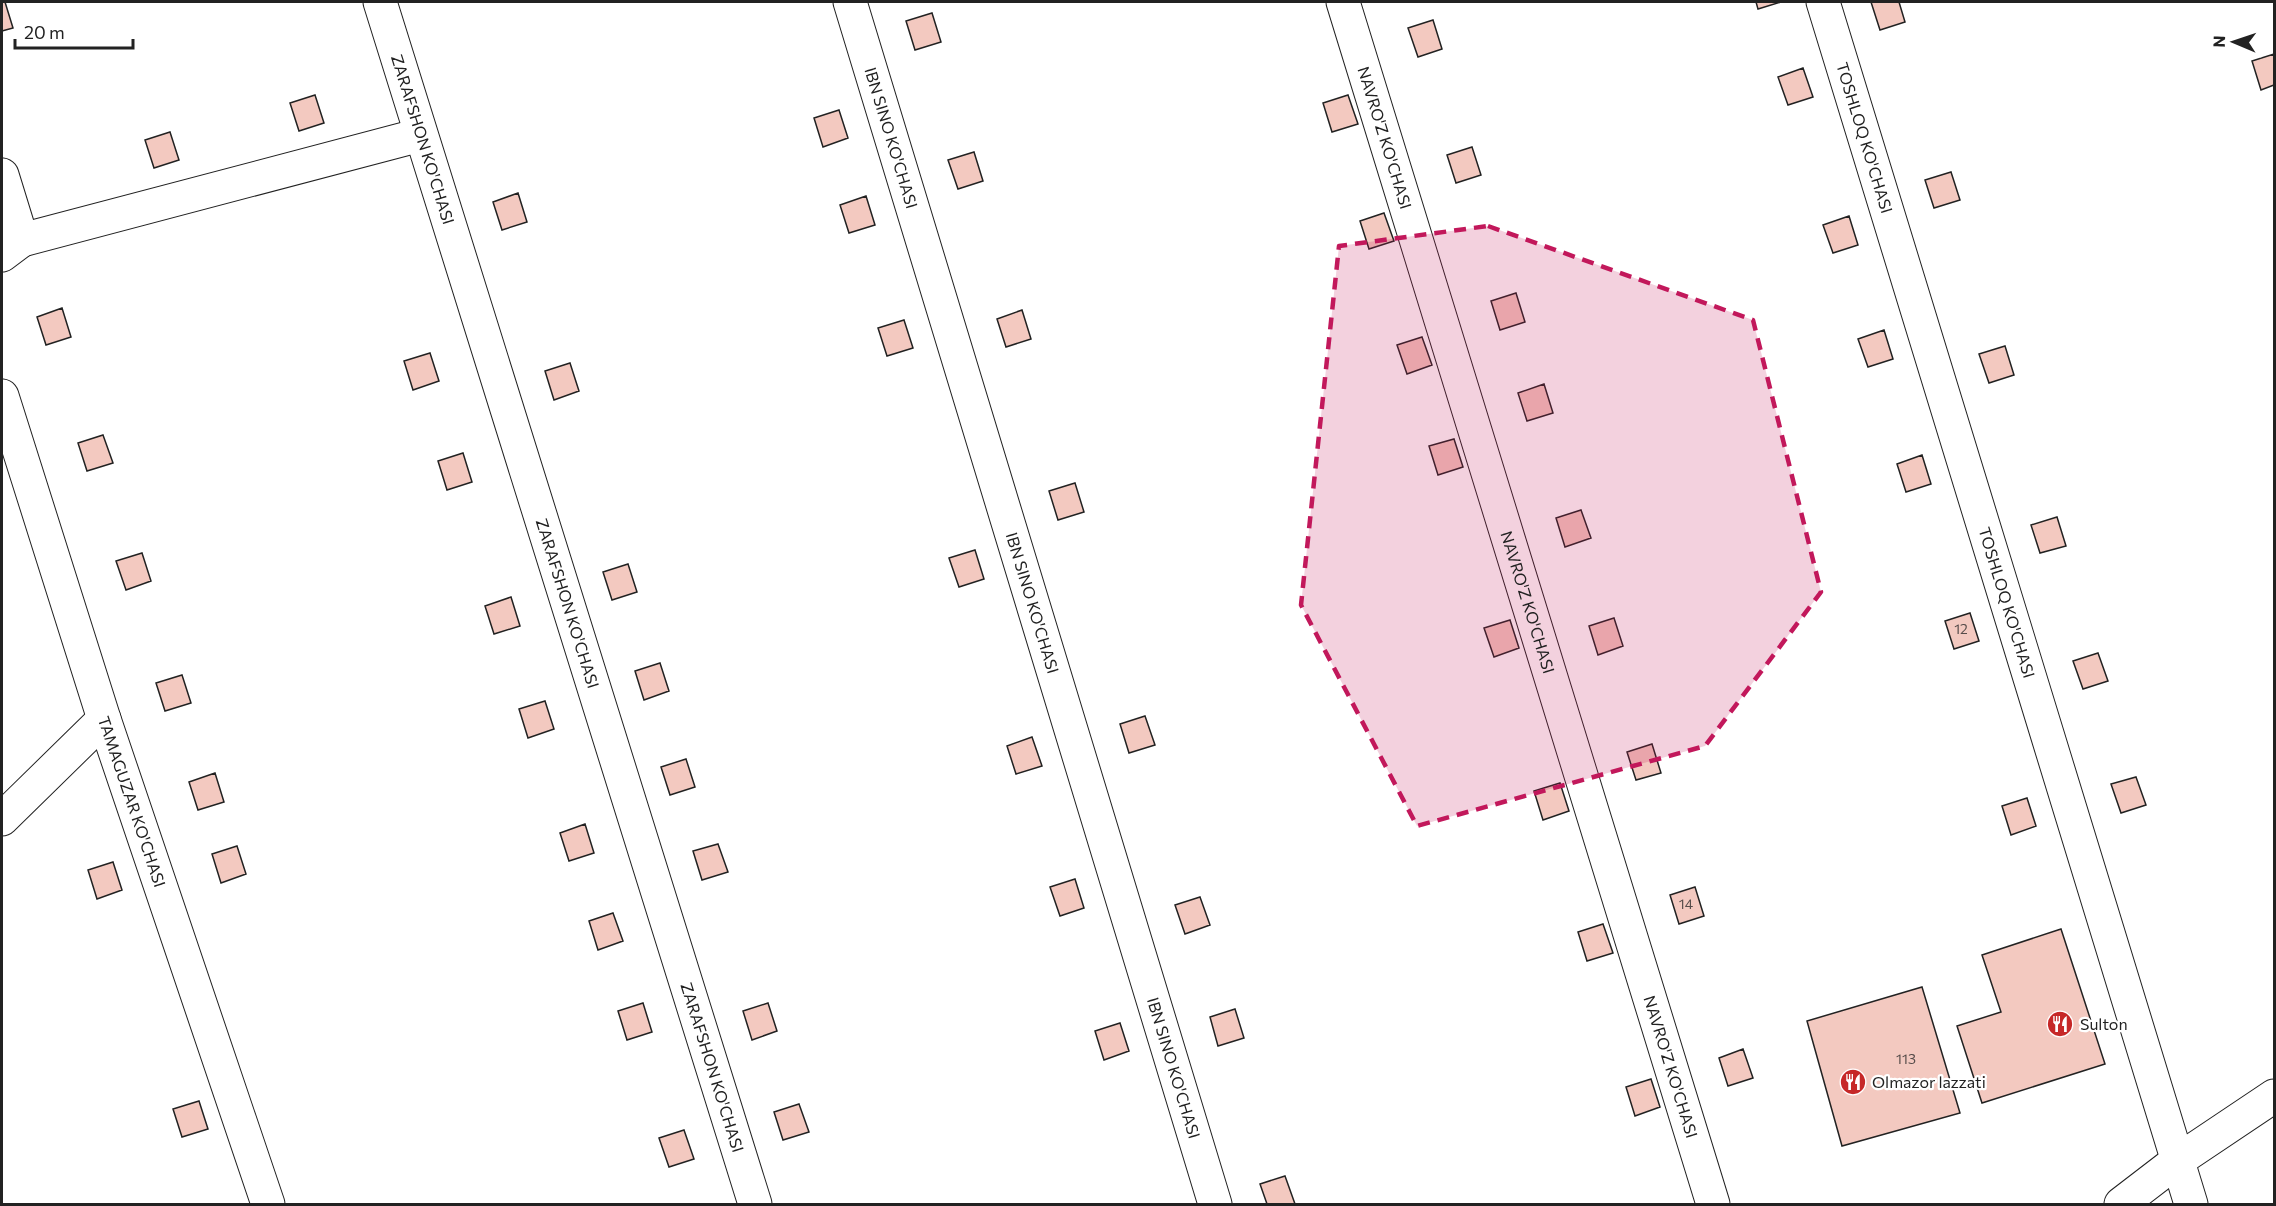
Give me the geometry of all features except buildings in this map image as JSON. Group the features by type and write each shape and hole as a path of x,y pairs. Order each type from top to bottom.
{"street":[{"name":"ZARAFSHON KO'CHASI","path":"380,2 755,1204"},
{"name":"IBN SINO KO'CHASI","path":"850,2 1215,1204"},
{"name":"NAVRO'Z KO'CHASI","path":"1343,2 1713,1204"},
{"name":"TOSHLOQ KO'CHASI","path":"1823,2 2191,1204"},
{"path":"2,175 12,248 420,135"},
{"name":"TAMAGUZAR KO'CHASI","path":"2,396 104,719 268,1204"},
{"path":"2,819 104,719"},
{"path":"2121,1204 2177,1161 2274,1096"}],"highlighted area":[{"path":"1488,226 1753,320 1821,592 1705,746 1417,826 1301,605 1339,246"}],"place":[{"name":"Sulton","path":"2060,1024"},
{"name":"Olmazor lazzati","path":"1853,1082"}]}
